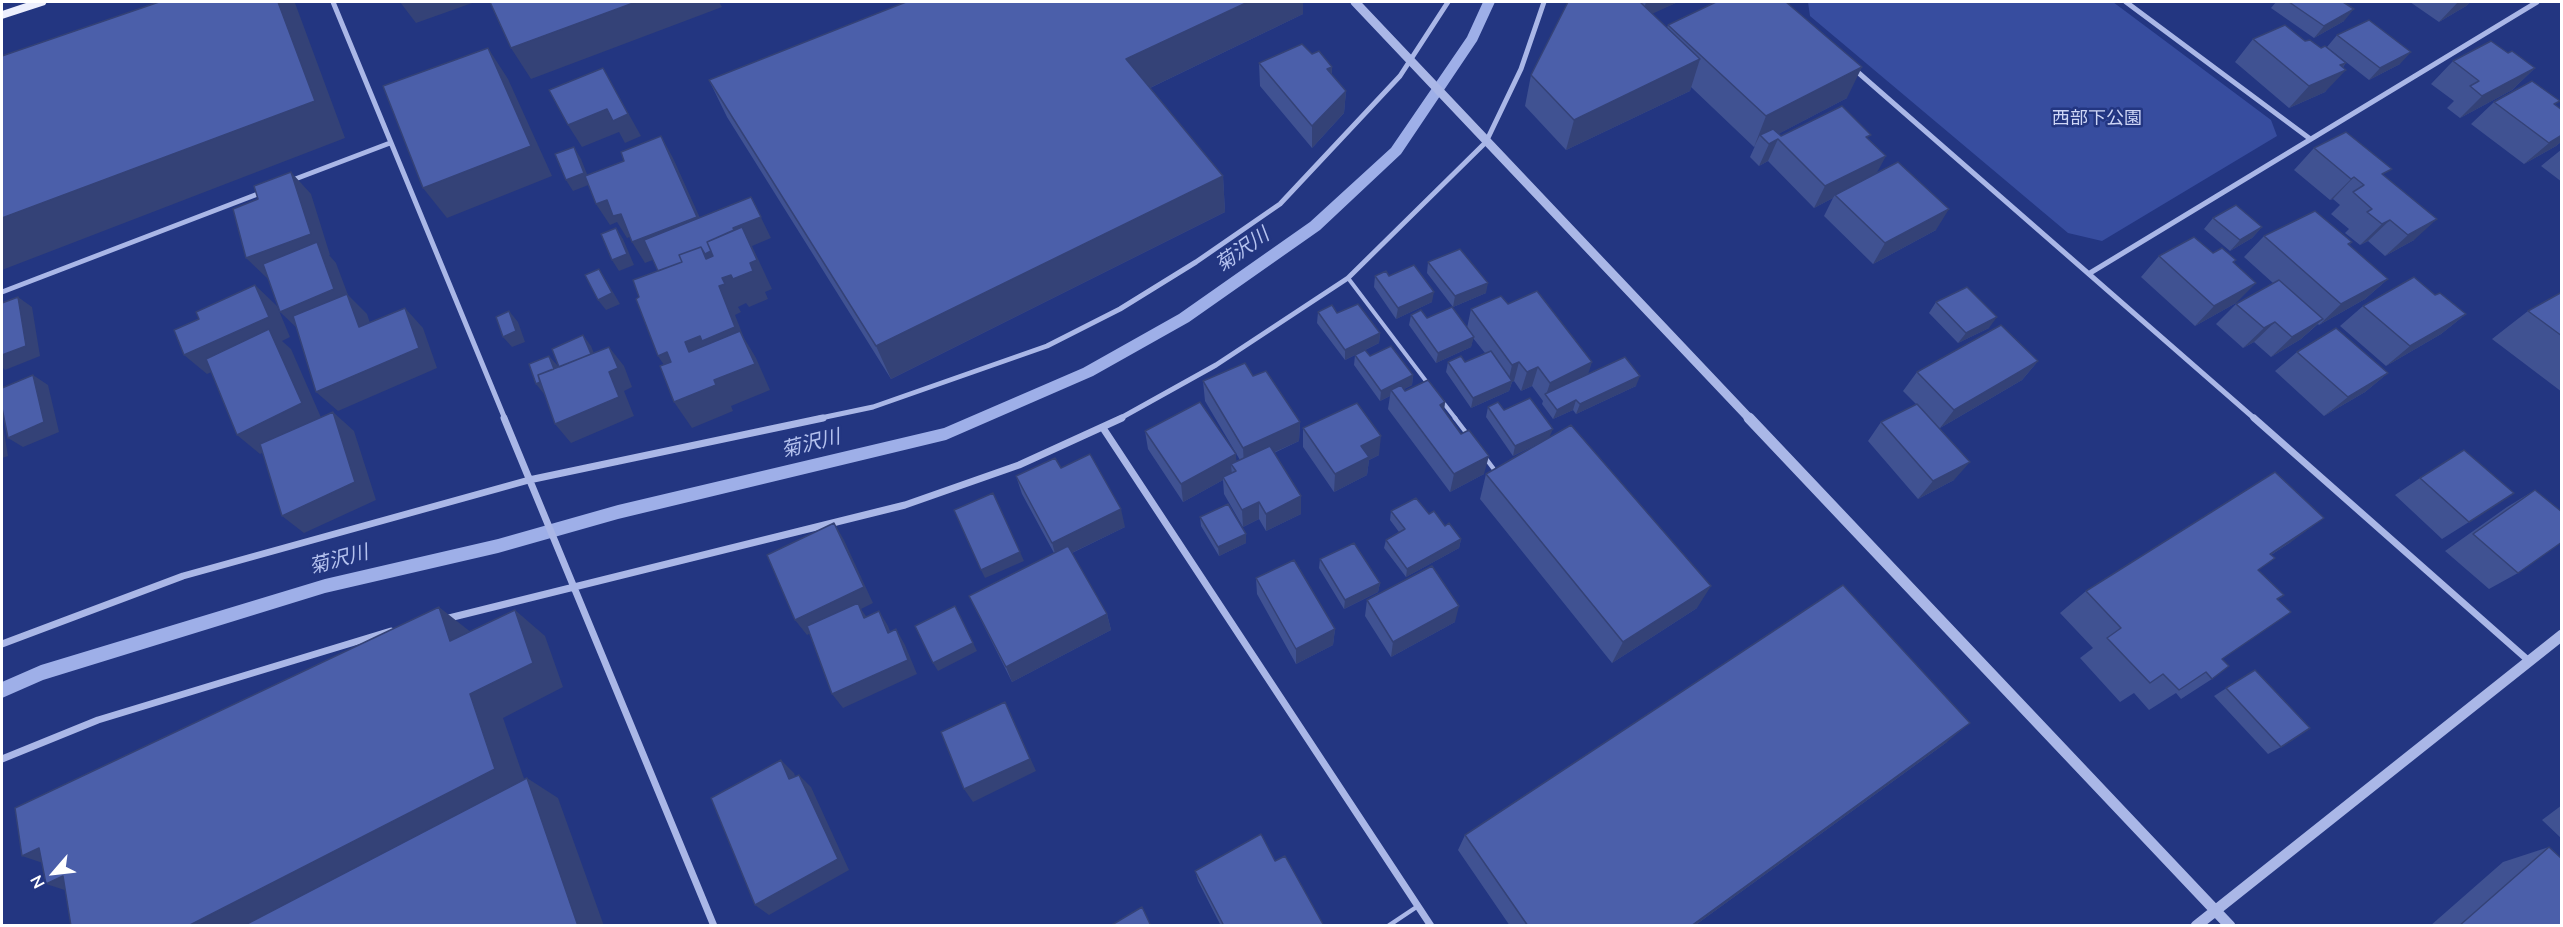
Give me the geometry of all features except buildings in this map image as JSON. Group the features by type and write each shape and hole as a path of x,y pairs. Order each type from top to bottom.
{"main road":[{"path":"2,15 37,2"}],"street":[{"path":"333,2 714,926"},
{"path":"1355,2 2230,926"},
{"path":"2,644 183,576 529,480 873,407 1047,346 1120,309 1196,262 1280,204 1350,132 1412,61 1449,2"},
{"path":"436,621 905,505 1019,465 1103,428 1216,365 1348,278 1486,142 1521,69 1544,2"},
{"path":"2126,2 2309,138"},
{"path":"2090,273 2309,138 2537,2"},
{"path":"1847,63 2090,273 2529,661"},
{"path":"279,186 390,143"},
{"path":"2,292 268,190"},
{"path":"1103,428 1431,926"},
{"path":"2,759 98,720 367,637 402,629"},
{"path":"2196,926 2562,635"}],"lane":[{"path":"1348,278 1471,440"},
{"path":"1479,449 1493,468"},
{"path":"1388,926 1418,906"}],"green space":[{"name":"西部下公園","path":"1808,2 2113,2 2271,120 2277,136 2102,241 2068,233 1810,16"}],"waterway":[{"name":"菊沢川","path":"2,690 41,673 325,586 498,546 618,512 946,434 1088,372 1184,318 1315,226 1396,151 1473,38 1489,2"}]}
